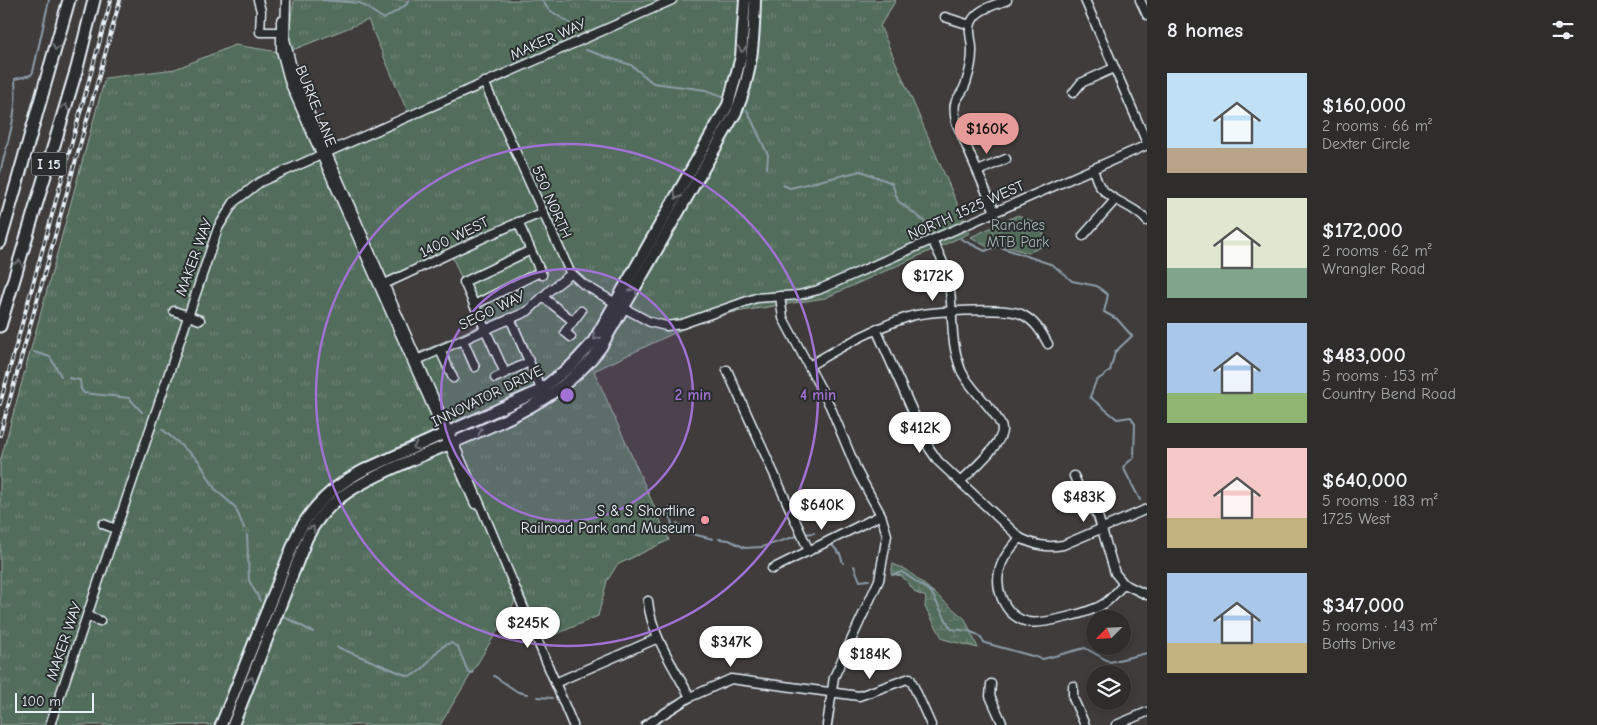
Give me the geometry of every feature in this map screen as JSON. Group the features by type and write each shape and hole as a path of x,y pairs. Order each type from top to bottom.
{"highway":[{"name":"I 15","path":"0,242 69,0"},
{"name":"I 15","path":"0,326 77,68 94,0"}],"main road":[{"name":"INNOVATOR DRIVE","path":"221,725 297,535 309,514 329,493 356,474 534,405 564,386 596,354 728,105 741,58 745,0"},
{"name":"INNOVATOR DRIVE","path":"233,725 307,538 318,519 333,502 351,488 541,389 564,373 584,353 620,306 740,104 751,63 755,0"}],"street":[{"path":"258,0 261,11 260,32 282,32"},
{"name":"BURKE LANE","path":"286,0 282,32 292,74 324,154 448,438"},
{"name":"MAKER WAY","path":"50,725 218,228 234,202 255,185 672,0"},
{"path":"995,212 956,122 954,108 956,97 966,84 972,51 970,24 975,16 984,10 1007,0"},
{"path":"1085,0 1147,144"},
{"path":"1140,0 1147,16"},
{"path":"945,17 970,24"},
{"path":"1072,93 1081,83 1114,68"},
{"name":"550 NORTH","path":"484,82 542,213 572,274 582,284 620,306"},
{"name":"NORTH 1525 WEST","path":"620,306 650,322 672,326 756,298 800,295 818,290 1147,144"},
{"path":"978,171 1006,159"},
{"path":"1092,169 1100,187 1115,200 1134,208 1147,221"},
{"path":"1083,236 1115,200"},
{"name":"1400 WEST","path":"381,286 518,222 542,213"},
{"path":"474,305 541,273 529,251 518,222"},
{"path":"932,240 947,271 951,335 962,372 972,389 997,417 1002,429 1000,441 960,482"},
{"path":"505,373 464,282 529,251"},
{"name":"SEGO WAY","path":"417,360 528,311 572,274"},
{"name":"BURKE LANE","path":"381,286 417,360 470,494 486,524 573,725"},
{"path":"780,296 783,318 830,406 858,474 881,515 887,535 879,580 834,677 827,725"},
{"path":"543,297 573,321"},
{"path":"809,366 832,352 915,315 1008,310 1032,320 1041,330 1048,344"},
{"path":"174,311 200,320"},
{"path":"571,337 565,332 581,311"},
{"path":"510,318 541,389"},
{"path":"877,331 929,448 938,461 1020,538 1036,546 1050,547 1063,545 1147,508"},
{"path":"463,340 475,367"},
{"path":"440,350 453,378"},
{"path":"495,378 529,362"},
{"path":"727,370 809,552"},
{"path":"1074,476 1083,497 1098,516 1111,563 1124,584 1147,595"},
{"path":"772,569 881,515"},
{"path":"103,524 116,529"},
{"path":"1020,538 1001,564 998,577 1005,606 1015,616 1028,622 1041,622 1095,609 1105,603 1124,584"},
{"path":"648,601 649,615 658,638 690,697"},
{"path":"86,616 100,620"},
{"path":"555,683 658,638"},
{"path":"646,725 690,697 724,681 739,679 858,696 910,678 931,725"},
{"path":"991,684 990,696 1003,725"},
{"path":"1073,686 1073,698 1085,725"},
{"path":"1116,725 1147,712"}],"green space":[{"path":"294,0 896,0 880,26 970,233 825,298 710,316 594,371 669,540 617,565 607,581 598,616 543,640 522,590 440,725 0,725 0,462 105,78 175,69 235,45 285,53","holes":["368,20 408,113 330,150 285,53","451,254 481,325 418,353 387,283"]},
{"name":"Ranches MTB Park","path":"1018,215 1045,227 1041,247 1028,253 1001,245 989,248 971,237"},
{"path":"893,564 907,570 965,619 978,648 943,639 925,607 926,597 916,593 902,576 891,574"}],"waterway":[{"path":"0,173 14,116 15,79 31,75 33,72 49,0"},
{"path":"322,0 360,3 384,19 406,5 409,0"},
{"path":"542,0 548,9 577,28"},
{"path":"586,50 631,65 653,83 706,90 722,96"},
{"path":"747,110 768,155 767,168"},
{"path":"783,185 790,188 861,171 892,183 898,201 933,228"},
{"path":"961,239 985,251 997,246 1053,265 1072,281 1097,286 1108,295 1104,312 1117,319 1132,336 1115,352 1110,371 1096,381 1090,397 1117,419 1131,417 1135,424 1134,457 1123,467 1140,500"},
{"path":"34,352 50,357 61,376"},
{"path":"69,378 80,380 81,389 84,393 129,398 142,412"},
{"path":"162,429 199,461 215,489 235,507 244,528"},
{"path":"669,508 672,525"},
{"path":"677,523 692,534 713,539"},
{"path":"804,534 814,533"},
{"path":"247,535 249,580 260,601"},
{"path":"719,539 729,540 745,548 762,547 800,535"},
{"path":"832,545 840,554 843,563"},
{"path":"854,566 860,581 869,580"},
{"path":"892,575 902,572 931,592 951,629 969,631 978,635 985,643 1043,659 1085,648 1110,662 1147,653"},
{"path":"283,616 313,632"},
{"path":"337,647 408,676 421,670 440,649 451,643 458,647 468,672 473,673"},
{"path":"494,676 518,692 527,694"},
{"path":"538,697 552,698"}],"railway":[{"path":"0,404 111,0"},
{"path":"0,435 120,0"}],"place":[{"name":"S & S Shortline Railroad Park and Museum","path":"705,520"}]}
